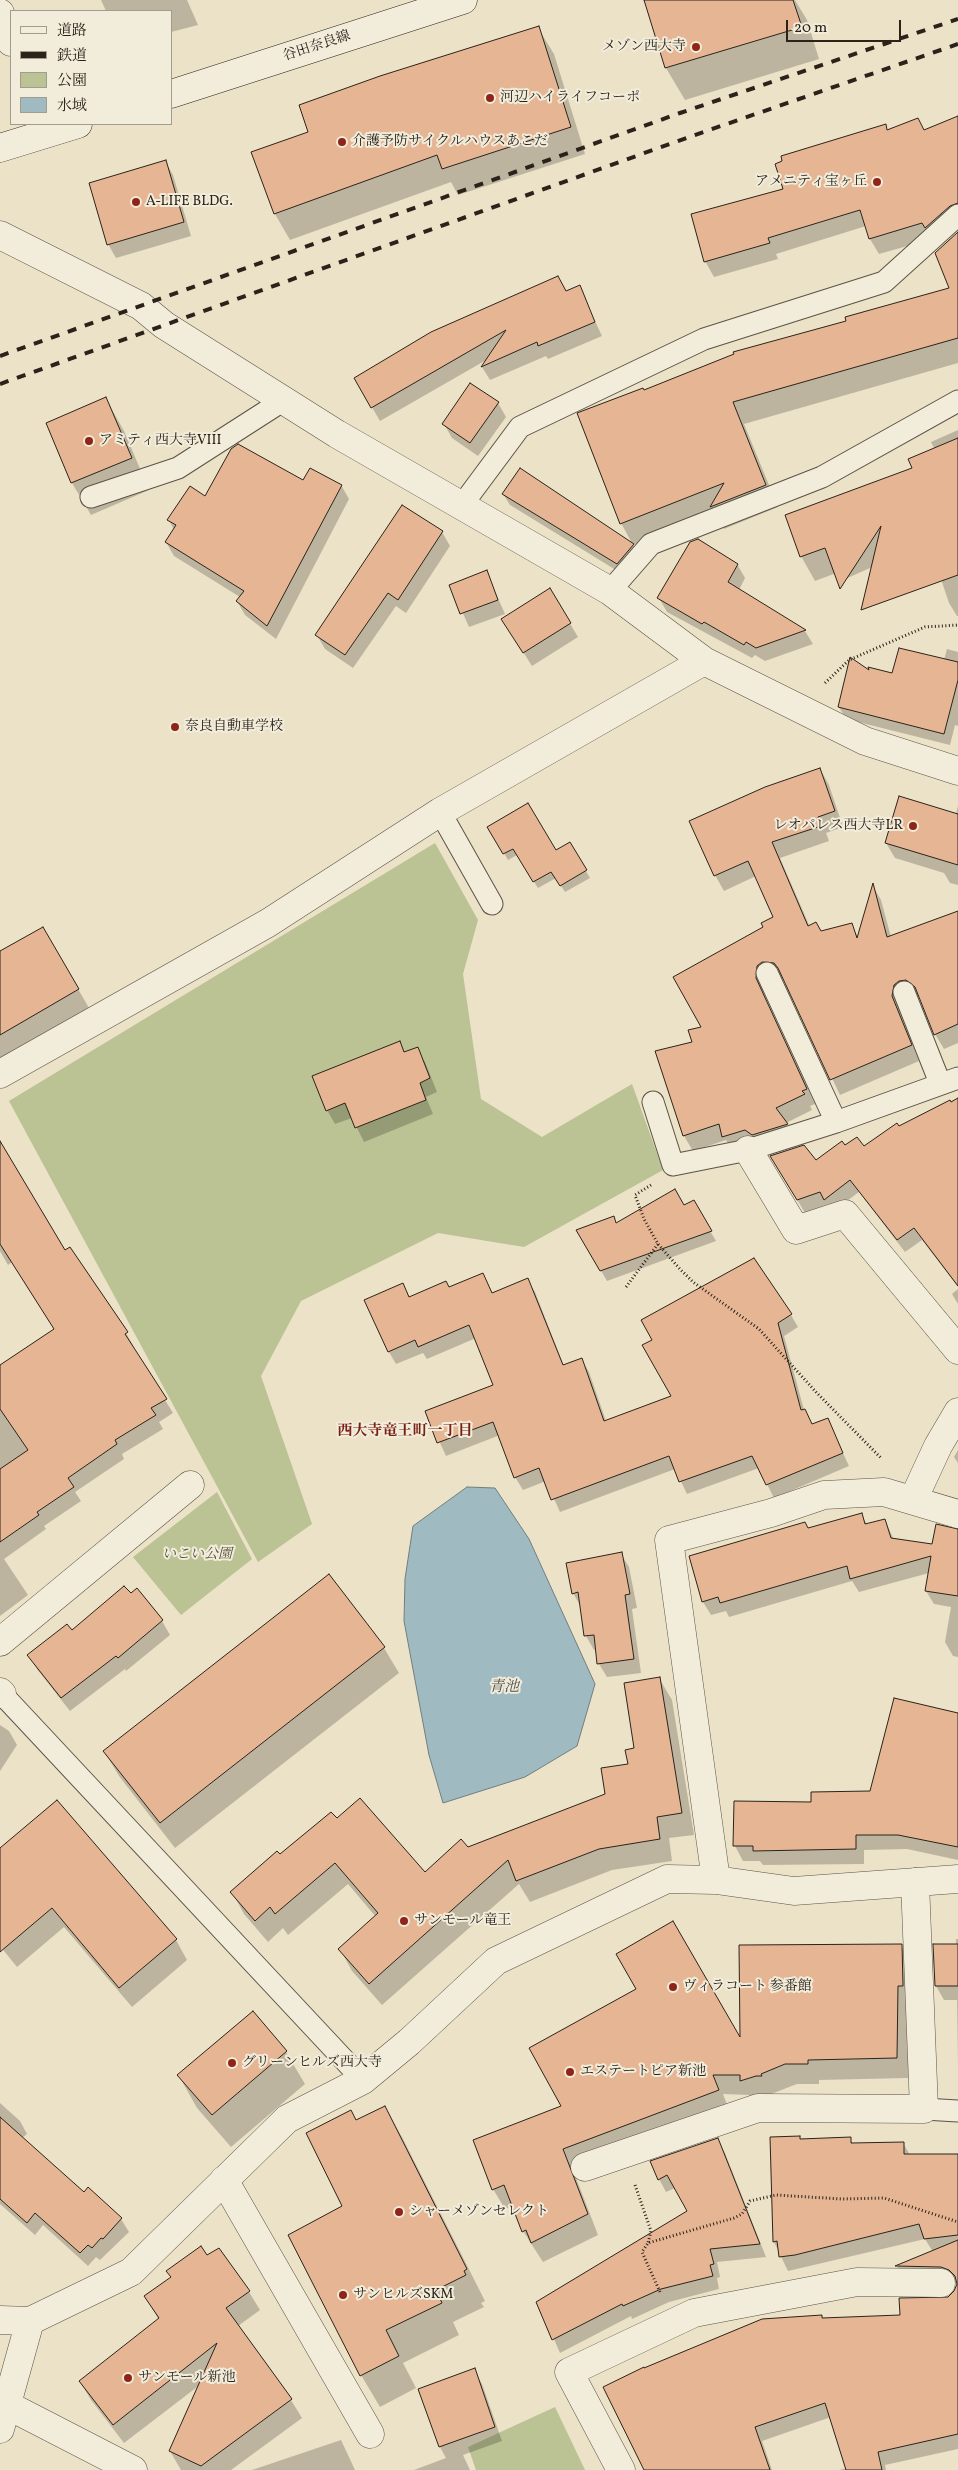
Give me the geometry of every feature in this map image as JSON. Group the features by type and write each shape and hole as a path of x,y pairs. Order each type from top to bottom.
{"street":[{"name":"谷田奈良線","path":"172,94 463,0"},
{"path":"0,13 10,39"},
{"path":"0,148 45,129 71,125"},
{"path":"0,235 141,306 164,325 337,434 610,591 704,661 865,741 958,771"},
{"path":"0,1074 268,923 440,812 704,661"},
{"path":"748,1150 796,1230 845,1214 958,1350"},
{"path":"913,1500 938,1446 958,1412"},
{"path":"0,1642 190,1485"},
{"path":"716,1880 668,1540 771,1513 824,1495 884,1492 958,1514"},
{"path":"0,2320 30,2321 132,2272 287,2119 363,2080 409,2042 496,1961 667,1879 716,1880 794,1891 958,1879"},
{"path":"585,2167 758,2108 924,2109 916,1882"},
{"path":"224,2180 370,2434"},
{"path":"620,2470 569,2372 694,2313 857,2282 941,2283"},
{"path":"30,2321 3,2417 133,2470"}],"lane":[{"path":"462,505 520,427 704,339 884,282 958,215"},
{"path":"91,497 178,468 284,400"},
{"path":"610,591 651,544 822,477 958,401"},
{"path":"440,812 492,904"},
{"path":"767,973 836,1122"},
{"path":"653,1102 673,1165 748,1150 836,1122 949,1081 904,992"},
{"path":"1,1693 363,2080"},
{"path":"924,2109 958,2111"}],"path":[{"path":"799,708 849,660 925,627 958,625"},
{"path":"673,1165 659,1180 635,1195 644,1219 658,1244 693,1282 759,1329 816,1392 901,1478 913,1500"},
{"path":"626,1287 658,1244"},
{"path":"623,2154 651,2231 648,2243 642,2252 673,2322"},
{"path":"648,2243 734,2218 742,2214 750,2200 776,2195 842,2199 884,2198 958,2222"}],"green space":[{"path":"435,843 478,920 463,974 481,1099 542,1137 632,1084 663,1170 524,1247 438,1233 301,1301 261,1376 312,1524 258,1562 9,1101"},
{"name":"いこい公園","path":"217,1492 252,1559 181,1615 133,1557"},
{"path":"555,2407 585,2470 476,2470 468,2447"}],"water":[{"name":"青池","path":"467,1487 495,1488 529,1539 595,1684 577,1746 525,1777 443,1803 429,1755 404,1621 405,1579 413,1526"}],"building":[{"name":"メゾン西大寺","path":"644,0 793,0 802,27 665,68"},
{"path":"539,26 571,127 442,169 437,155 274,214 251,152 308,132 299,105 380,76"},
{"path":"958,116 958,203 950,206 925,228 922,223 869,239 860,210 768,238 770,243 704,262 691,214 783,189 775,164 782,161 781,156 886,124 887,130 918,118 924,130"},
{"name":"A-LIFE BLDG.","path":"166,160 184,222 107,245 89,183"},
{"path":"958,232 958,338 733,402 766,485 710,507 724,483 620,524 577,413 643,388 644,390 734,354 733,352 846,321 845,317 949,288 935,253"},
{"path":"558,276 566,291 580,285 595,322 538,346 537,342 481,367 506,330 371,408 354,378 431,332"},
{"path":"470,383 499,402 470,443 442,424"},
{"name":"アミティ西大寺VIII","path":"106,397 132,458 71,483 46,423"},
{"path":"958,438 958,575 861,610 881,526 840,589 825,548 800,557 785,515 912,468 908,459"},
{"path":"238,444 303,480 310,468 342,485 267,626 236,601 244,591 165,542 176,525 167,520 190,486 205,496 231,449"},
{"path":"520,468 634,544 617,564 502,494"},
{"path":"402,505 443,531 398,600 388,593 345,655 315,635"},
{"path":"698,539 738,564 728,582 806,630 756,648 746,642 744,645 704,622 702,624 657,598 690,542"},
{"path":"487,570 498,600 460,614 449,585"},
{"path":"550,588 571,623 523,653 501,619"},
{"path":"899,648 958,662 958,680 944,734 838,707 850,657 869,670 868,667 892,673"},
{"path":"820,768 835,811 818,817 821,826 772,842 808,926 816,922 821,931 852,923 857,938 873,883 887,937 958,911 958,1024 934,1035 915,987 906,980 899,981 894,985 892,996 912,1045 830,1080 778,968 774,963 762,962 757,966 756,978 807,1089 802,1091 805,1094 776,1108 788,1124 752,1135 745,1130 722,1137 719,1124 683,1136 655,1051 692,1042 688,1030 701,1027 673,977 763,927 761,923 773,917 748,861 714,876 689,821 765,787"},
{"name":"レオパレス西大寺LR","path":"899,796 958,814 958,865 885,843"},
{"path":"528,803 556,850 570,842 587,870 560,886 551,872 533,882 513,849 503,854 487,827"},
{"path":"43,927 79,989 0,1035 0,951"},
{"path":"400,1041 404,1052 418,1047 430,1078 420,1083 426,1100 355,1128 345,1103 326,1111 312,1076"},
{"path":"958,1098 958,1286 914,1228 897,1240 850,1180 824,1200 820,1192 797,1200 770,1156 804,1145 816,1160 842,1141 845,1145 857,1137 864,1146 897,1123 899,1126 950,1100 951,1102"},
{"path":"0,1141 65,1250 70,1247 128,1332 125,1334 167,1399 151,1408 156,1415 115,1440 117,1444 68,1478 74,1487 37,1512 39,1515 0,1542 0,1469 28,1450 0,1409 0,1365 54,1329 0,1244"},
{"path":"675,1189 684,1205 694,1200 712,1231 600,1271 576,1230 614,1216 616,1223"},
{"path":"754,1258 792,1314 778,1323 801,1410 805,1409 812,1424 828,1418 843,1453 766,1485 752,1456 679,1482 669,1456 551,1500 539,1468 514,1478 493,1422 437,1443 425,1411 493,1385 469,1325 418,1347 415,1340 388,1352 364,1300 403,1283 409,1297 446,1281 449,1287 483,1273 492,1293 528,1278 563,1365 582,1358 604,1421 671,1396 642,1345 652,1340 641,1320"},
{"path":"862,1513 865,1524 885,1519 891,1538 932,1544 936,1524 958,1529 958,1596 925,1591 931,1556 850,1579 847,1566 720,1603 718,1597 702,1602 689,1556 805,1522 808,1528"},
{"path":"622,1552 630,1594 625,1595 634,1659 597,1664 594,1635 584,1636 578,1592 572,1594 566,1563"},
{"path":"329,1574 385,1647 160,1823 103,1751"},
{"path":"124,1586 131,1593 137,1588 163,1620 118,1658 116,1656 61,1698 27,1655 67,1624 72,1630"},
{"path":"660,1677 682,1813 657,1817 660,1839 599,1849 516,1881 508,1860 369,1984 338,1949 378,1913 335,1863 275,1914 270,1907 255,1921 230,1892 277,1851 280,1854 331,1812 337,1818 360,1798 425,1872 461,1839 468,1847 605,1794 601,1768 628,1764 625,1750 634,1748 624,1683"},
{"path":"894,1698 958,1713 958,1847 898,1835 856,1835 856,1849 753,1851 753,1846 733,1846 734,1801 811,1802 811,1792 870,1791"},
{"path":"57,1800 177,1939 119,1988 52,1908 0,1952 0,1848"},
{"path":"673,1921 740,2037 739,1945 902,1944 903,1986 898,1986 897,2058 808,2060 808,2064 785,2064 761,2074 762,2076 740,2081 740,2075 713,2075 719,2090 563,2149 588,2214 531,2243 526,2230 522,2232 504,2185 492,2190 473,2140 561,2106 529,2048 636,1989 616,1954"},
{"path":"933,1944 958,1944 958,1986 935,1986"},
{"name":"グリーンヒルズ西大寺","path":"253,2011 287,2051 212,2115 177,2075"},
{"path":"385,2106 467,2269 464,2271 466,2275 436,2290 442,2303 386,2330 399,2356 360,2376 288,2235 342,2206 306,2133 351,2110 356,2120"},
{"path":"0,2117 84,2192 88,2187 122,2218 92,2248 88,2245 80,2253 35,2213 27,2223 0,2199"},
{"path":"800,2136 800,2139 851,2137 851,2143 904,2142 904,2154 958,2154 958,2235 924,2239 919,2224 795,2255 779,2257 777,2241 773,2242 770,2137"},
{"path":"718,2138 760,2244 710,2249 714,2264 710,2265 713,2276 661,2289 623,2306 622,2304 552,2340 536,2302 687,2211 667,2175 658,2180 650,2161"},
{"path":"958,2240 958,2434 878,2452 882,2470 846,2470 825,2403 755,2427 770,2470 644,2470 603,2387 644,2367 762,2319 822,2315 822,2318 900,2315 899,2298 948,2297 954,2291 957,2284 955,2276 949,2270 941,2267 895,2266"},
{"path":"201,2246 207,2255 219,2248 250,2291 226,2308 292,2399 201,2466 169,2451 217,2343 113,2425 79,2381 159,2318 144,2296 171,2277 166,2271"},
{"path":"475,2368 495,2427 439,2447 418,2389"}],"railway":[{"path":"0,356 680,113 958,19"},
{"path":"0,384 692,136 958,44"}],"place":[{"name":"メゾン西大寺","path":"696,47"},
{"name":"河辺ハイライフコーポ","path":"490,98"},
{"name":"介護予防サイクルハウスあこだ","path":"342,142"},
{"name":"アメニティ宝ヶ丘","path":"877,182"},
{"name":"A-LIFE BLDG.","path":"136,202"},
{"name":"アミティ西大寺VIII","path":"89,441"},
{"name":"奈良自動車学校","path":"175,727"},
{"name":"レオパレス西大寺LR","path":"913,826"},
{"name":"サンモール竜王","path":"404,1921"},
{"name":"ヴィラコート 参番館","path":"673,1987"},
{"name":"グリーンヒルズ西大寺","path":"232,2063"},
{"name":"エステートピア新池","path":"570,2072"},
{"name":"シャーメゾンセレクト","path":"399,2212"},
{"name":"サンヒルズSKM","path":"343,2295"},
{"name":"サンモール新池","path":"128,2378"}],"district":[{"name":"西大寺竜王町一丁目","path":"405,1432"}]}
